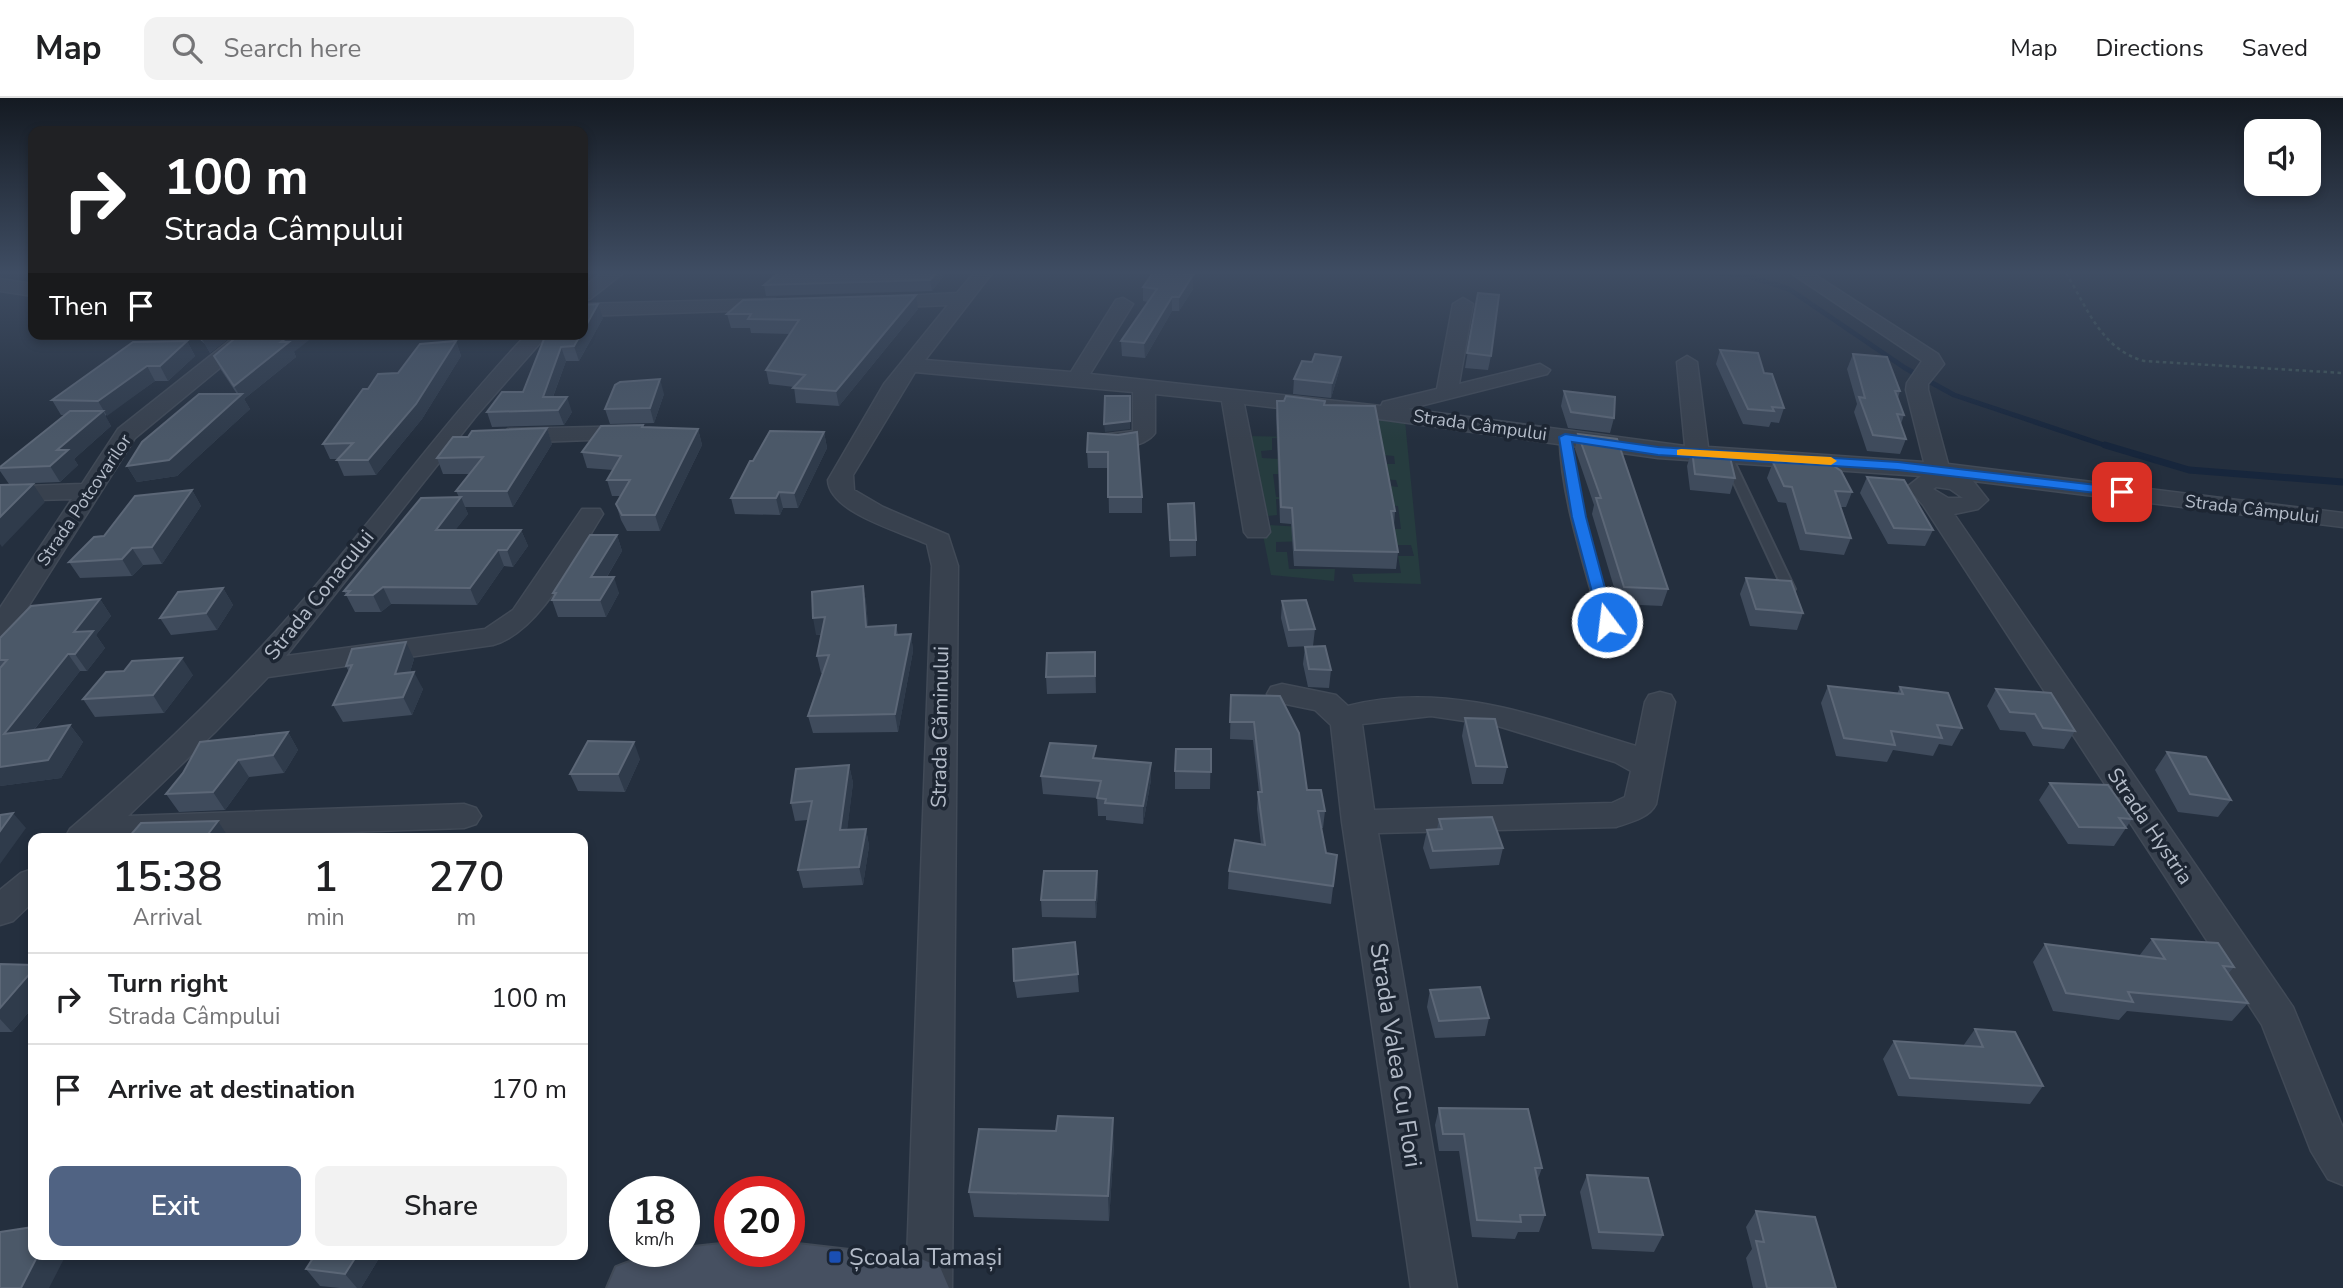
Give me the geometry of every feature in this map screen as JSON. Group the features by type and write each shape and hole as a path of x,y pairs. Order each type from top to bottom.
{"main road":[{"path":"637,1288 697,1274 732,1270 811,1273 919,1288"}],"street":[{"name":"Strada Căminului","path":"929,1288 945,566 939,540 856,503 843,494 839,485 841,475 908,365 937,329"},
{"path":"1077,379 1108,329"},
{"path":"1447,392 1459,329"},
{"name":"Strada Hystria","path":"1886,329 1931,358 1934,364 1925,376 1918,397 1936,483 2279,1018 2326,1138 2343,1165"},
{"name":"Strada Potcovarilor","path":"0,629 87,491 133,426 243,340"},
{"name":"Strada Conacului","path":"88,833 259,669 444,438 532,340"},
{"path":"1687,362 1696,454"},
{"name":"Strada Câmpului","path":"908,365 1077,379 1387,412 1936,483 2343,520"},
{"path":"1387,412 1398,404 1540,370"},
{"path":"1108,440 1136,439 1144,433 1144,386"},
{"path":"1232,396 1257,532"},
{"path":"444,438 651,432"},
{"path":"0,494 87,491"},
{"path":"259,669 493,636 523,617 591,514"},
{"path":"1282,694 1325,702 1346,722 1353,715 1431,706 1500,716 1626,754 1645,765"},
{"path":"1359,822 1616,815 1640,804 1645,765 1660,702"},
{"name":"Strada Valea Cu Flori","path":"1346,722 1359,822 1434,1288"},
{"path":"108,833 464,816"},
{"path":"0,911 28,886"}],"lane":[{"path":"1565,437 1579,517 1607,622"},
{"path":"1726,455 1789,589"}],"path":[{"path":"2100,329 2110,345 2126,355 2144,361 2343,373"}],"green space":[{"path":"1370,418 1405,421 1421,584 1354,582 1352,574 1401,573 1398,556 1414,556 1411,545 1375,545 1376,529 1401,529 1398,506 1353,505 1352,501 1394,501 1390,486 1398,487 1396,480 1363,478 1361,464 1395,464 1394,456 1384,455"},
{"path":"1243,436 1310,437 1272,438 1272,450 1261,451 1262,458 1299,460 1299,474 1273,474 1276,497 1318,499 1276,499 1277,515 1267,516 1269,525 1301,527 1306,541 1276,542 1276,552 1287,552 1289,569 1335,569 1334,581 1271,575"}],"building":[{"path":"793,329 888,329 836,391 793,388 805,375 766,370"},
{"path":"1130,329 1153,329 1144,343 1121,341"},
{"path":"1471,329 1495,329 1491,356 1467,353"},
{"path":"233,340 289,342 234,386 214,356"},
{"path":"544,340 578,340 574,346 561,347 543,397 567,397 558,410 487,412 502,392 523,392"},
{"path":"187,341 160,366 147,366 98,401 52,400 133,342"},
{"path":"456,341 416,404 368,460 337,460 353,443 323,444 363,389 368,389 378,374 398,373 420,344"},
{"path":"1720,350 1758,353 1764,373 1772,374 1784,408 1772,407 1774,411 1748,409"},
{"path":"1315,354 1341,357 1332,383 1294,379 1302,361 1312,362"},
{"path":"1853,354 1887,357 1900,391 1895,391 1904,415 1897,414 1906,439 1873,435 1859,397 1865,398"},
{"path":"660,379 650,408 605,409 615,385 620,382"},
{"path":"1564,391 1615,397 1614,418 1571,412"},
{"path":"199,394 242,394 169,460 127,466 142,442"},
{"path":"1105,396 1130,396 1130,421 1104,424"},
{"path":"1286,396 1325,401 1324,405 1375,406 1395,511 1391,511 1398,552 1295,550 1292,508 1281,507 1277,401 1284,401"},
{"path":"70,411 103,411 57,450 68,450 50,466 0,468 0,467"},
{"path":"643,425 642,427 698,429 655,515 622,515 616,504 630,480 607,480 621,456 582,452 601,426"},
{"path":"547,428 507,491 456,491 483,457 437,458 453,437 468,437 472,431"},
{"path":"770,431 824,432 794,493 779,492 776,498 731,498 750,461 753,461"},
{"path":"1137,432 1142,497 1108,497 1108,452 1087,452 1088,433 1118,435"},
{"path":"1578,434 1617,439 1668,589 1624,587 1596,498 1601,498"},
{"path":"1692,450 1729,453 1735,478 1695,474"},
{"path":"1773,462 1834,466 1841,471 1852,492 1835,491 1851,538 1806,533 1792,487 1784,486"},
{"path":"1867,477 1904,480 1933,530 1894,528"},
{"path":"33,484 0,517 0,485"},
{"path":"192,490 152,547 132,548 122,559 69,562 94,537 104,536 135,496"},
{"path":"461,497 436,530 521,530 507,550 498,550 470,588 383,587 373,595 346,595 350,591 344,591 421,498"},
{"path":"1194,503 1196,540 1170,540 1168,504"},
{"path":"590,535 617,535 591,577 614,577 600,600 552,600 556,593 553,593"},
{"path":"1746,578 1791,581 1803,613 1756,609"},
{"path":"863,586 866,627 896,625 895,635 911,634 895,714 808,716 829,655 817,656 825,617 813,618 812,592"},
{"path":"223,588 206,613 160,618 178,592"},
{"path":"100,599 74,632 93,631 75,654 68,654 4,734 70,725 48,760 0,767 0,668 7,660 0,660 0,638 31,606"},
{"path":"1306,600 1315,629 1289,630 1282,601"},
{"path":"406,642 395,674 414,672 403,697 333,705 352,665 346,666 352,649"},
{"path":"1325,646 1331,670 1309,669 1305,647"},
{"path":"1095,652 1095,676 1046,677 1047,653"},
{"path":"182,658 153,695 83,699 106,672 124,671 132,661"},
{"path":"1828,686 1903,694 1900,687 1948,693 1962,728 1937,725 1942,738 1891,731 1895,745 1844,738"},
{"path":"1996,689 2051,693 2075,731 2043,728 2035,714 2010,712"},
{"path":"1231,695 1280,696 1299,733 1307,790 1321,790 1325,811 1318,811 1326,853 1337,855 1333,886 1229,871 1235,840 1265,845 1258,792 1262,792 1254,722 1230,722"},
{"path":"1465,718 1495,719 1507,767 1476,766"},
{"path":"288,732 273,755 238,760 213,792 166,794 183,773 200,742"},
{"path":"588,741 634,742 618,774 570,774"},
{"path":"1050,743 1096,746 1093,758 1151,763 1143,806 1105,803 1106,799 1097,798 1101,781 1041,776"},
{"path":"1176,749 1211,749 1211,772 1175,771"},
{"path":"2167,752 2206,757 2231,800 2190,794"},
{"path":"849,765 840,830 866,829 859,867 798,870 812,801 791,803 796,769"},
{"path":"2050,783 2108,785 2132,819 2119,818 2126,828 2079,827"},
{"path":"13,813 0,831 0,815"},
{"path":"1492,817 1503,848 1433,851 1427,830 1442,829 1439,819"},
{"path":"218,821 209,833 132,833 141,823"},
{"path":"1044,871 1097,871 1095,900 1041,900"},
{"path":"2152,939 2218,943 2234,967 2223,966 2248,1003 2128,992 2133,1002 2066,993 2045,944 2165,959"},
{"path":"1075,942 1078,974 1014,981 1013,949"},
{"path":"0,964 28,965 28,976 0,1008"},
{"path":"1480,987 1489,1018 1439,1021 1430,990"},
{"path":"1975,1029 2015,1032 2043,1086 1910,1078 1894,1041 1983,1047"},
{"path":"1439,1108 1528,1109 1542,1168 1535,1168 1545,1215 1520,1215 1521,1222 1477,1220 1464,1134 1443,1134"},
{"path":"1058,1116 1113,1118 1108,1196 969,1192 979,1129 1056,1131"},
{"path":"1587,1175 1648,1178 1663,1235 1599,1232"},
{"path":"1756,1211 1815,1217 1836,1288 1767,1288 1756,1241 1764,1242"},
{"path":"28,1228 28,1260 35,1260 21,1288 0,1288 0,1232"},
{"path":"312,1260 354,1260 345,1274 306,1269"}],"waterway":[{"path":"1847,329 1905,368 1954,395 2110,447"},
{"path":"2105,445 2189,470 2343,482"}],"slow traffic":[{"path":"1681,453 1831,461"}],"place":[{"name":"Școala Tamași","path":"835,1257"}],"route":[{"path":"1607,622 1579,517 1565,437 1658,451 1854,462 2122,492"}]}
